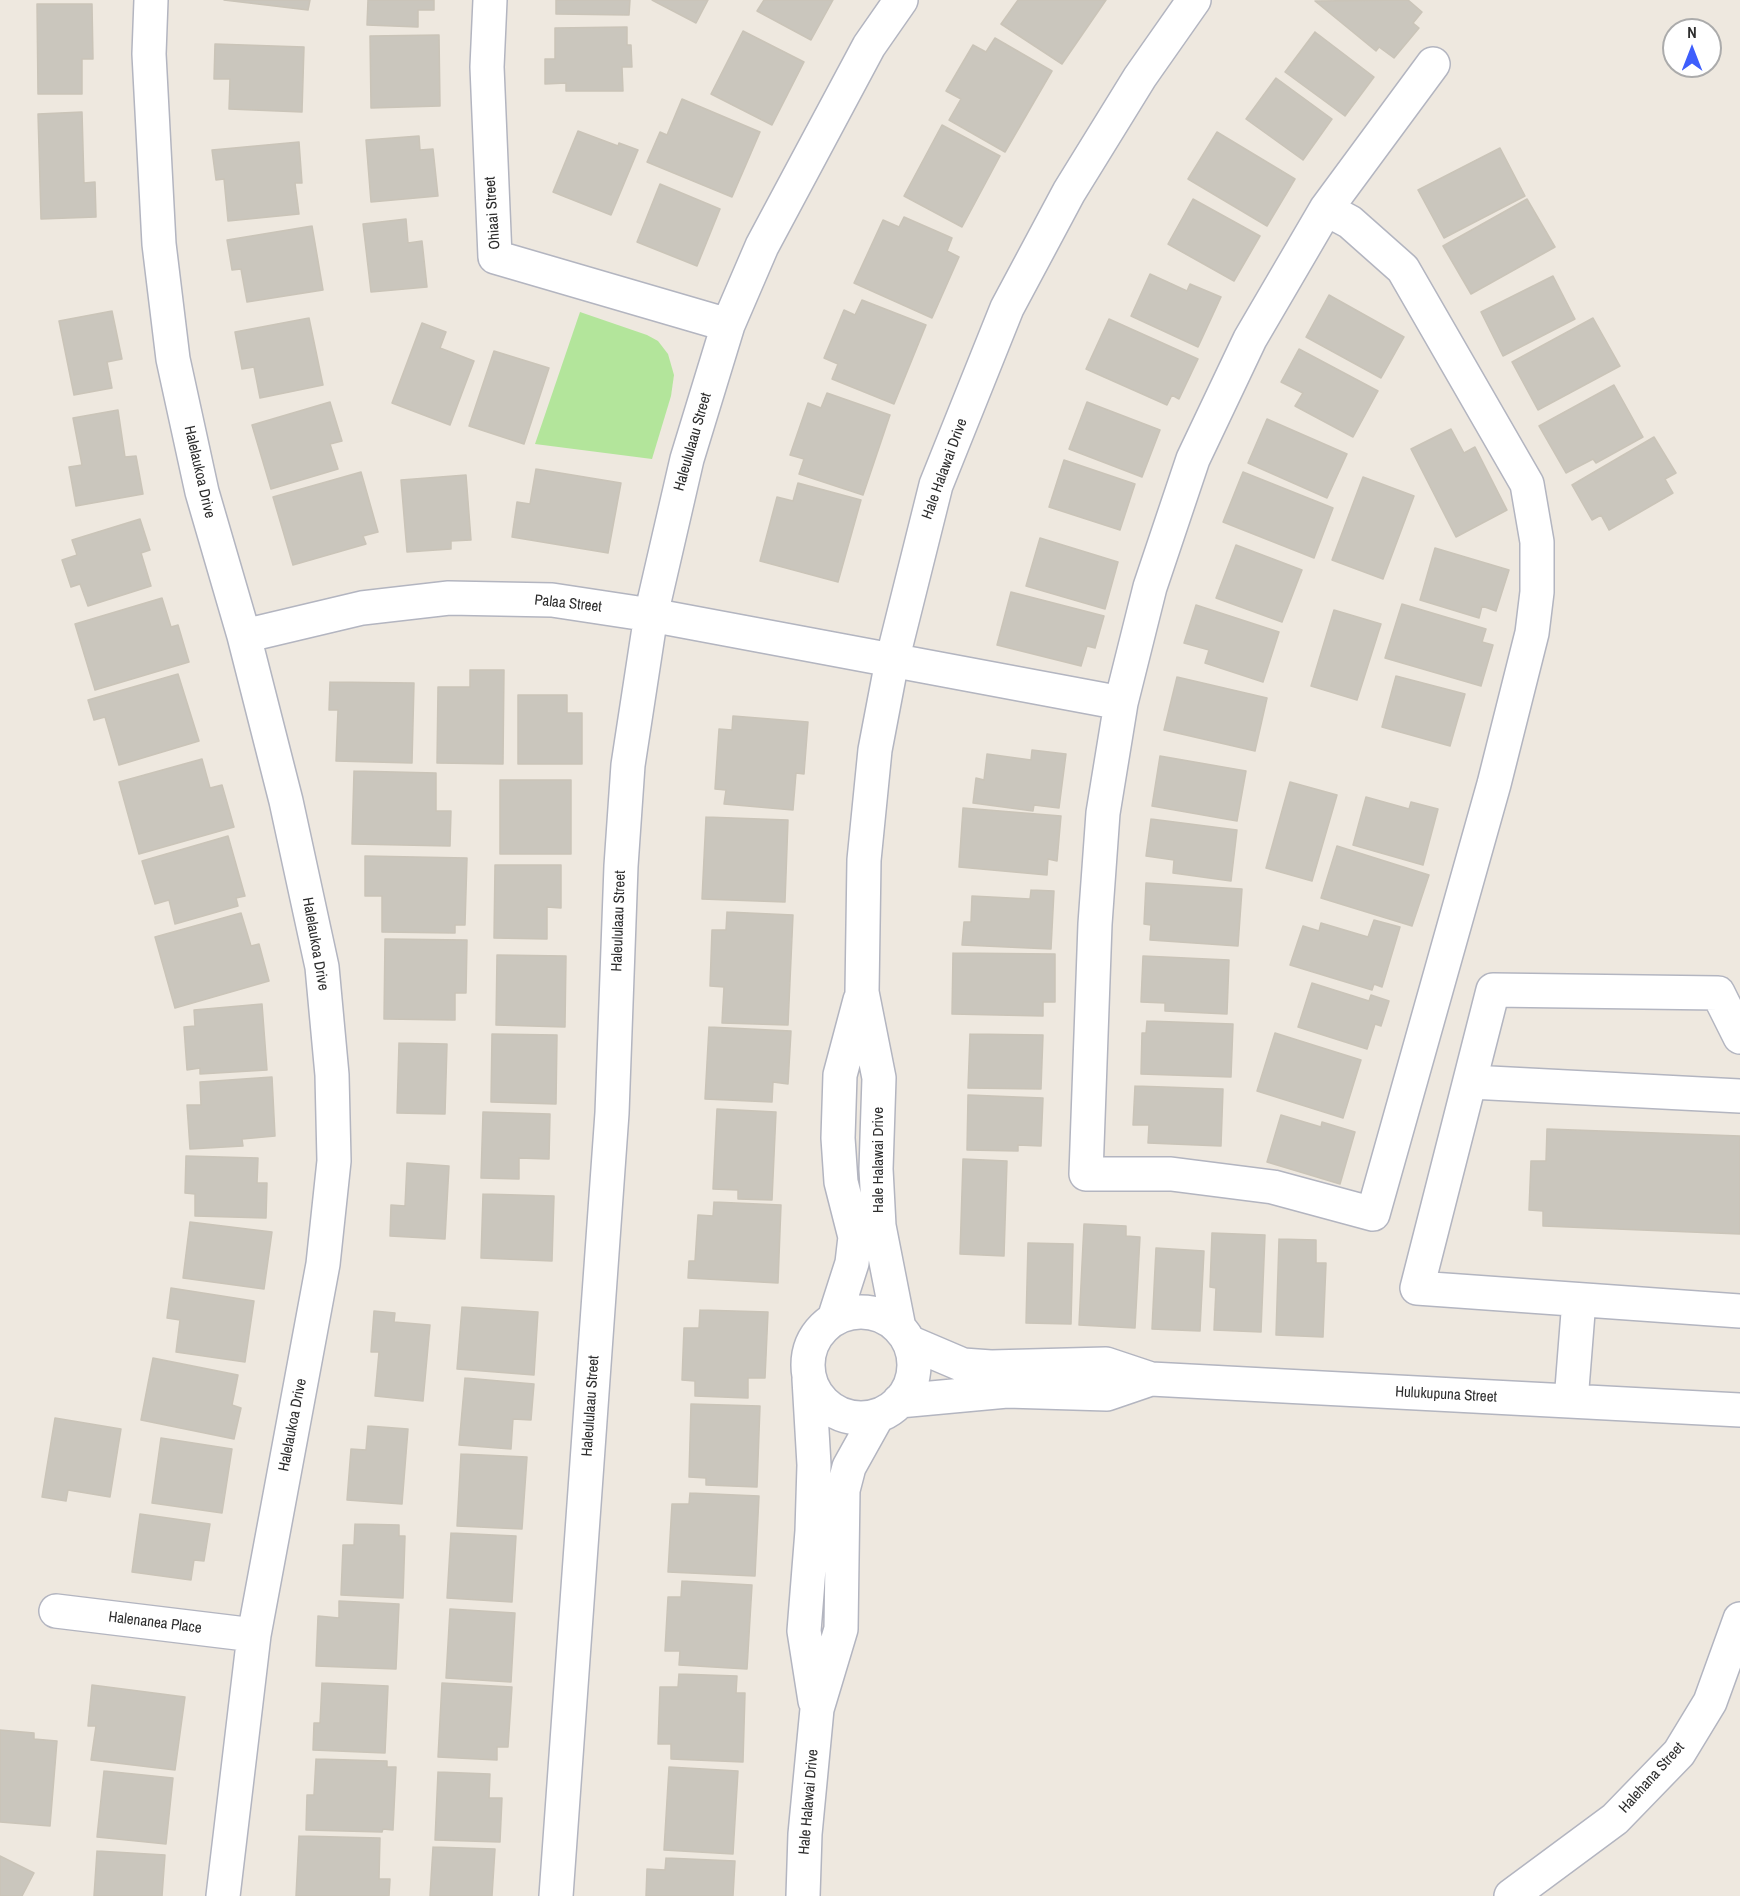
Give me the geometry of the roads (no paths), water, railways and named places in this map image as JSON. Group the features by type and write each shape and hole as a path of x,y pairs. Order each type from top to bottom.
{"street":[{"name":"Halelaukoa Drive","path":"151,0 149,54 159,244 173,359 202,492 244,636 286,801 322,967 332,1075 334,1161 323,1264 254,1635 223,1896"},
{"name":"Ohiaai Street","path":"490,0 487,67 495,257 728,325"},
{"name":"Haleululaau Street","path":"556,1896 612,1113 621,866 628,765 651,615 687,459 728,325 762,246 869,46 901,0"},
{"name":"Hale Halawai Drive","path":"904,1335 879,1226 876,1169 879,1078 862,992 864,860 875,750 892,661 936,485 1007,308 1069,192 1140,77 1194,0"},
{"path":"1326,208 1350,222 1403,269 1527,484 1537,543 1537,592 1529,645 1494,784 1373,1214 1273,1187 1171,1174 1086,1174 1095,924 1102,824 1121,703 1150,586 1193,459 1250,339 1326,208 1433,64"},
{"name":"Palaa Street","path":"244,636 362,608 449,598 552,600 651,615 1121,703"},
{"path":"1740,1037 1718,993 1493,990 1417,1288 1740,1311"},
{"name":"Hale Halawai Drive","path":"834,1319 852,1263 855,1237 840,1171 838,1138 840,1075 862,992"},
{"path":"1471,1082 1740,1096"},
{"path":"1571,1401 1579,1300"},
{"path":"851,1312 868,1312 884,1317 904,1335 914,1359 913,1377 889,1408 860,1418 843,1415 828,1407 816,1394 809,1378 807,1361 811,1344 821,1329 834,1319 851,1312"},
{"name":"Hulukupuna Street","path":"904,1335 963,1365 992,1367 1106,1364 1151,1379 1740,1410"},
{"name":"Hale Halawai Drive","path":"809,1378 814,1465 812,1531 804,1631 817,1709"},
{"name":"Hulukupuna Street","path":"889,1408 1007,1391 1107,1394 1151,1379"},
{"name":"Hale Halawai Drive","path":"803,1896 805,1834 817,1709 841,1629 843,1490 849,1467 889,1408"},
{"name":"Halenanea Place","path":"56,1611 254,1635"},
{"name":"Halehana Street","path":"1511,1896 1615,1819 1679,1753 1710,1702 1740,1619"}]}
